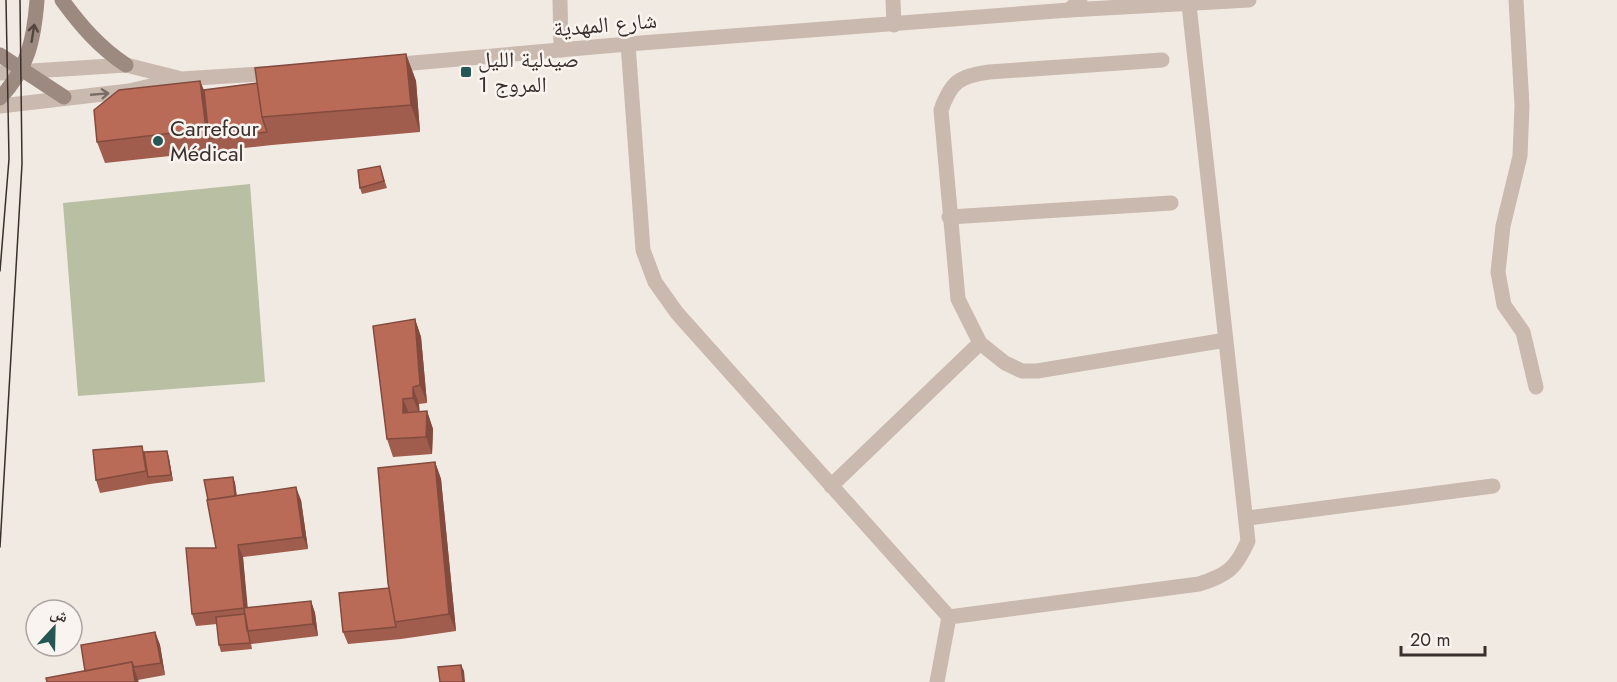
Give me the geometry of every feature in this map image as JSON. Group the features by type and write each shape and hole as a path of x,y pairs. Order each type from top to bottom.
{"main road":[{"path":"0,98 23,69 31,45 37,0"},
{"path":"62,0 81,26 100,46 126,65"},
{"path":"0,55 8,63 23,69 64,97"}],"street":[{"path":"560,0 561,50"},
{"path":"893,0 894,25"},
{"name":"شارع المهدية","path":"370,67 628,44 894,25 1075,5 1189,5 1249,0"},
{"path":"1516,0 1522,106 1520,156 1503,226 1498,272 1504,305 1523,332 1536,387"},
{"path":"949,617 1199,584 1221,577 1239,562 1248,541 1248,518 1189,5"},
{"path":"628,44 643,250 655,282 677,313 949,617"},
{"path":"1162,60 989,72 968,75 956,82 947,94 941,110 958,299 980,343 1005,363 1022,371 1037,371 1226,340"},
{"path":"0,73 23,69 126,65 181,79"},
{"path":"0,106 129,91 181,79 287,72"},
{"path":"949,217 1171,203"},
{"path":"831,486 980,343"},
{"path":"1248,518 1493,486"},
{"path":"937,682 949,617"}],"green space":[{"path":"250,184 265,382 78,396 63,203"}],"building":[{"path":"406,54 411,105 262,117 255,68"},
{"path":"200,81 206,129 97,142 94,110 119,90"},
{"path":"257,83 262,117 267,132 209,139 204,90"},
{"path":"380,166 384,181 360,188 358,170"},
{"path":"415,319 420,385 413,387 413,398 403,399 403,413 427,411 426,437 387,439 373,326"},
{"path":"142,446 146,471 96,480 93,450"},
{"path":"167,451 171,475 148,477 144,452"},
{"path":"435,462 449,614 395,622 388,583 378,468"},
{"path":"233,477 235,496 208,500 204,480"},
{"path":"296,487 303,537 238,545 244,608 192,614 186,548 216,548 207,500"},
{"path":"389,588 396,627 343,632 339,593"},
{"path":"311,601 313,624 247,631 244,608"},
{"path":"245,614 250,643 219,645 216,617"},
{"path":"155,632 161,663 134,667 132,662 85,671 84,644"},
{"path":"132,662 135,682 47,682 46,678"},
{"path":"461,665 463,682 440,682 438,667"}],"tram line":[{"path":"0,271 9,159 6,0"},
{"path":"0,547 22,164 20,0"}],"place":[{"name":"صيدلية الليل المروج 1","path":"466,72"},
{"name":"Carrefour Médical","path":"158,141"}]}
